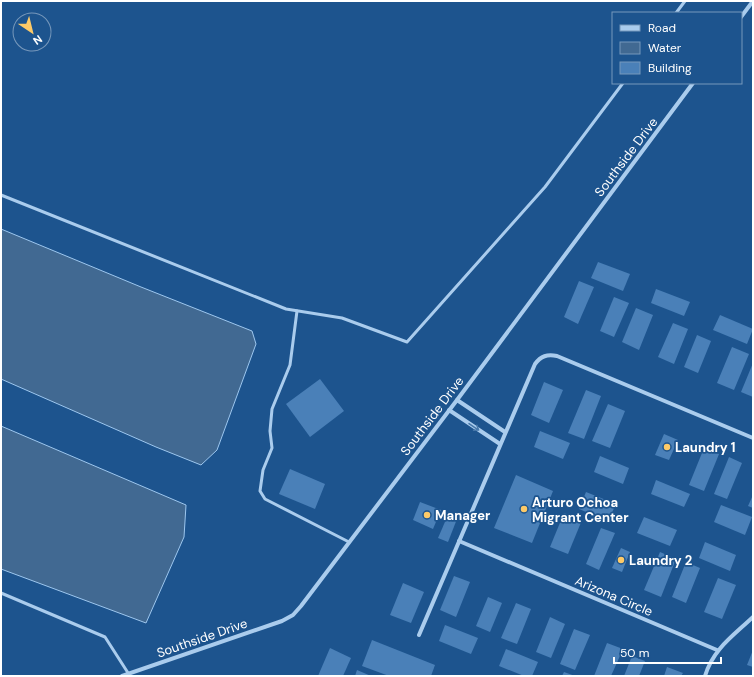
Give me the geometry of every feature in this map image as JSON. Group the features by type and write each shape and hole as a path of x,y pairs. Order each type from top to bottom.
{"street":[{"path":"742,16 753,1"},
{"name":"Southside Drive","path":"122,676 129,675 282,621 293,615 457,400 692,84"},
{"path":"419,635 534,364 540,358 548,354 557,356 753,438"},
{"path":"457,400 505,432"},
{"path":"449,410 500,444"},
{"name":"Arizona Circle","path":"459,541 717,650"},
{"path":"705,676 709,662 717,650 753,617"}],"lane":[{"path":"677,12 685,1"},
{"path":"1,195 286,309 342,318 407,342 546,187 622,84"},
{"path":"297,311 290,365 272,410 270,431 272,448 263,470 260,491 265,499 349,542"},
{"path":"1,593 105,637 129,675"}],"water":[{"path":"1,229 252,331 256,344 217,450 201,465 156,447 1,379"},
{"path":"1,426 186,505 184,537 146,623 1,569"}],"building":[{"path":"598,262 630,274 623,291 591,278"},
{"path":"579,281 594,287 578,324 564,317"},
{"path":"656,289 690,302 684,316 651,303"},
{"path":"614,297 629,303 614,337 600,331"},
{"path":"636,308 653,315 639,350 622,342"},
{"path":"720,315 753,329 747,344 713,330"},
{"path":"673,323 688,329 674,364 658,357"},
{"path":"697,335 711,341 698,373 684,367"},
{"path":"732,347 749,354 734,390 717,383"},
{"path":"753,363 753,397 741,392"},
{"path":"320,379 344,411 310,437 286,404"},
{"path":"544,382 563,390 549,423 531,415"},
{"path":"586,390 601,396 584,439 568,433"},
{"path":"608,404 625,411 610,448 592,441"},
{"path":"540,431 570,443 563,459 534,447"},
{"name":"Laundry 1","path":"664,434 678,440 669,460 655,455"},
{"path":"704,448 719,454 704,491 689,485"},
{"path":"600,456 629,468 623,484 594,472"},
{"path":"729,457 742,463 727,499 714,494"},
{"path":"290,469 325,484 315,509 279,494"},
{"name":"Arturo Ochoa Migrant Center","path":"516,475 553,491 532,543 494,528"},
{"path":"656,480 690,494 684,507 651,494"},
{"path":"586,492 616,504 608,521 579,509"},
{"path":"753,495 753,508 748,506"},
{"name":"Manager","path":"420,502 441,510 433,529 413,520"},
{"path":"721,505 752,517 745,535 714,522"},
{"path":"564,513 582,520 568,554 550,547"},
{"path":"448,515 457,519 448,542 438,538"},
{"path":"644,517 677,530 670,546 637,533"},
{"path":"601,528 615,533 599,570 586,564"},
{"path":"705,542 736,555 730,571 699,558"},
{"name":"Laundry 2","path":"621,548 630,552 622,572 612,568"},
{"path":"660,552 676,559 661,597 644,590"},
{"path":"686,562 700,568 686,603 672,597"},
{"path":"454,576 470,582 456,617 440,610"},
{"path":"718,578 736,585 722,619 704,612"},
{"path":"403,583 424,592 411,623 390,615"},
{"path":"488,597 502,603 490,632 476,626"},
{"path":"516,603 531,609 517,644 501,638"},
{"path":"550,617 565,624 551,658 536,652"},
{"path":"445,625 478,638 471,654 439,641"},
{"path":"574,629 590,635 575,670 560,664"},
{"path":"372,640 435,665 431,676 389,676 362,666"},
{"path":"607,643 623,649 611,676 594,676"},
{"path":"330,648 351,658 343,676 318,676"},
{"path":"506,649 538,662 532,676 524,676 499,666"},
{"path":"753,650 753,667 747,665"},
{"path":"632,656 645,661 639,676 624,676"},
{"path":"667,667 683,673 681,676 664,676"},
{"path":"357,670 371,676 355,676"},
{"path":"564,672 575,676 562,676"}],"place":[{"name":"Laundry 1","path":"667,447"},
{"name":"Arturo Ochoa Migrant Center","path":"524,509"},
{"name":"Manager","path":"427,515"},
{"name":"Laundry 2","path":"621,560"}]}
